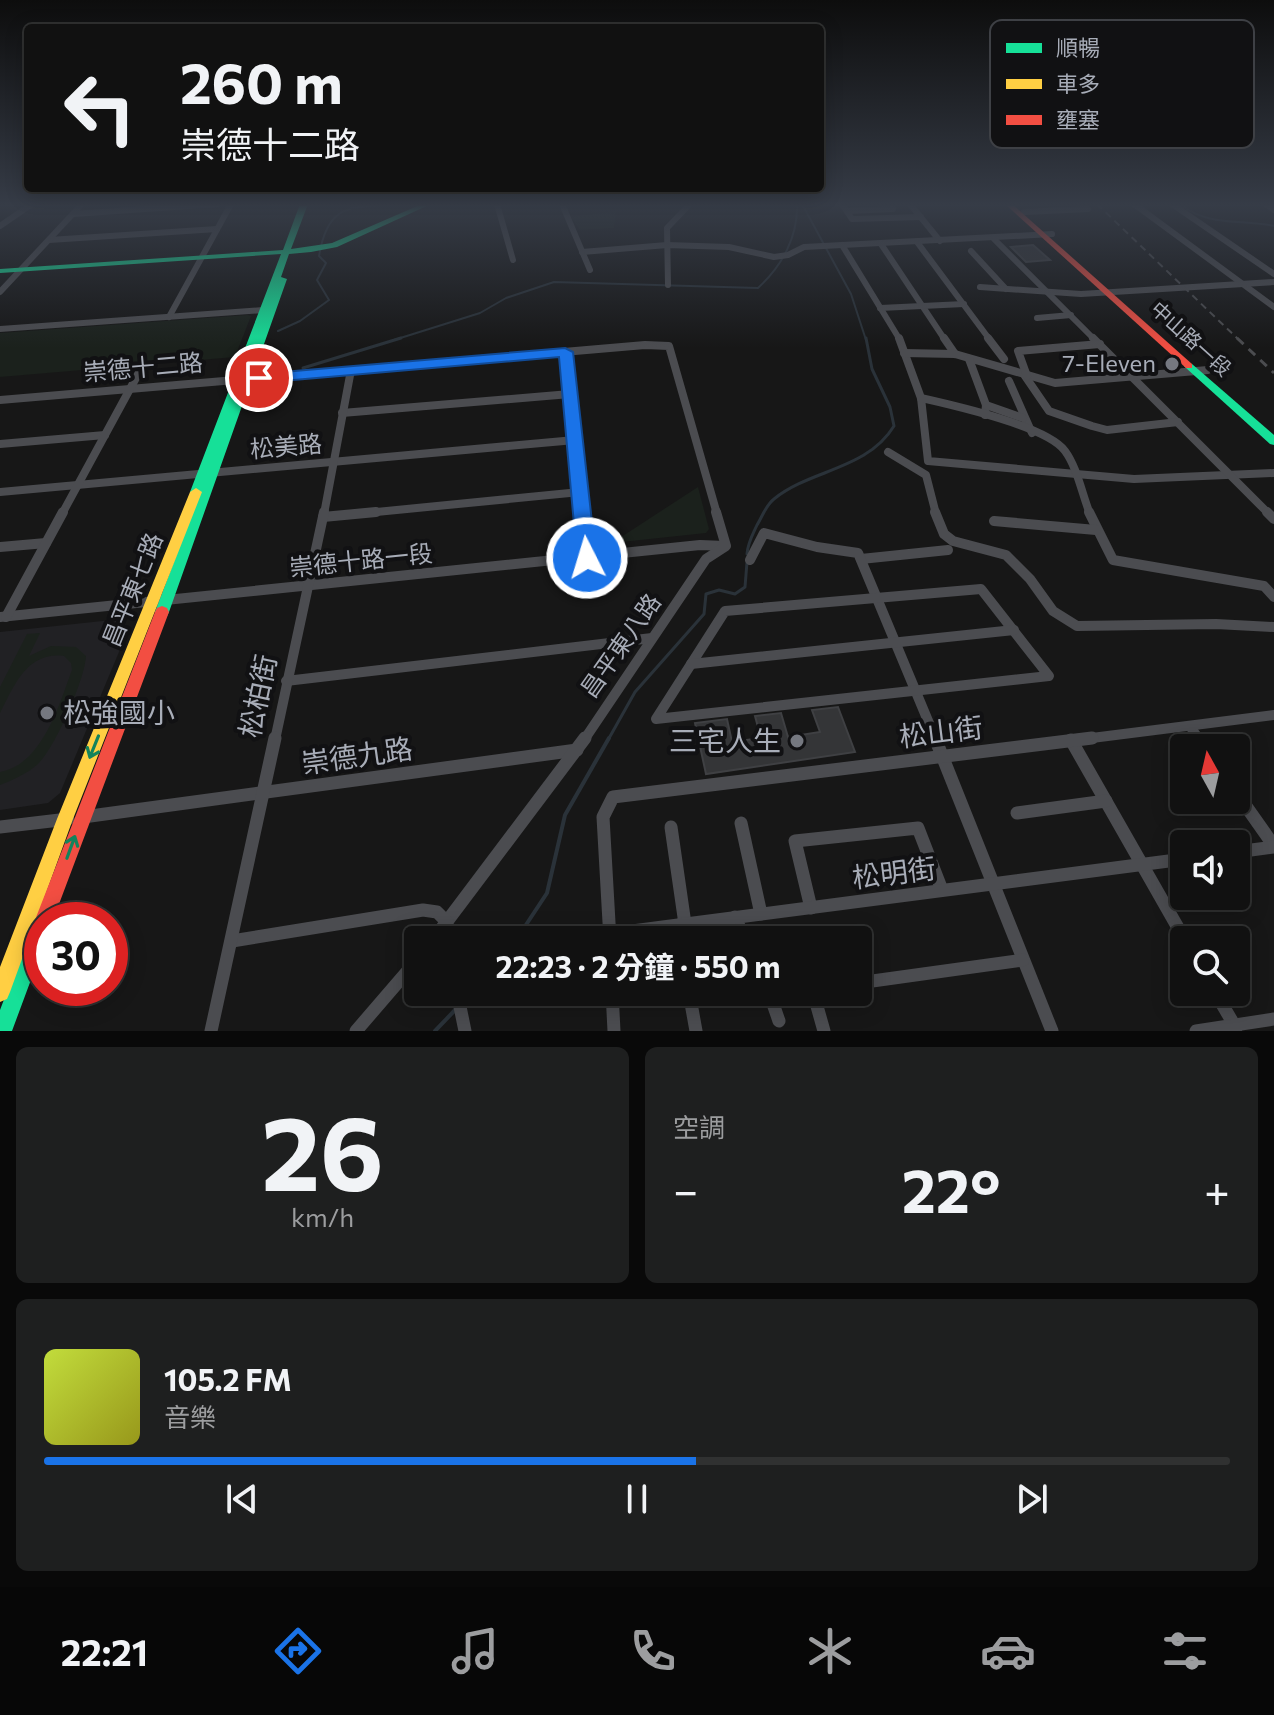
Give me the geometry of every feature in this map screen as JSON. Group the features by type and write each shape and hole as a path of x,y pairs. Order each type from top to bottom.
{"street":[{"path":"0,292 38,252"},
{"path":"169,317 205,252"},
{"path":"0,271 287,252"},
{"name":"昌平東七路","path":"241,380 263,310 288,252"},
{"name":"昌平東七路","path":"50,902 288,252"},
{"path":"511,252 513,260"},
{"path":"582,252 590,270"},
{"path":"667,252 668,285"},
{"path":"749,252 768,257 792,252"},
{"path":"846,252 899,337 921,398 928,461 1134,479 1274,473"},
{"path":"886,252 955,354"},
{"path":"925,252 1004,359"},
{"path":"972,252 1006,289"},
{"path":"1007,252 1274,519"},
{"name":"中山路一段","path":"1068,252 1274,429"},
{"path":"1199,252 1274,307"},
{"path":"1242,252 1274,274"},
{"path":"980,287 1049,293 1113,292 1274,282"},
{"path":"880,308 964,304"},
{"path":"0,329 263,310"},
{"path":"1037,318 1071,315"},
{"name":"崇德十二路","path":"0,400 665,344 670,349 726,546"},
{"path":"1100,344 1018,351 1026,376 1049,411 1107,430 1178,422"},
{"path":"565,352 587,558"},
{"path":"904,353 955,354 1055,383 1203,371"},
{"path":"969,359 985,410 1032,433 1054,439 1066,452 1096,530 1113,560 1252,583 1264,586 1274,597"},
{"path":"3,617 143,365"},
{"name":"松柏街","path":"211,1031 323,517 351,370"},
{"name":"中山路一段","path":"1203,371 1274,441"},
{"path":"1009,381 1032,433"},
{"path":"342,413 570,394"},
{"path":"921,398 1023,418"},
{"path":"0,444 105,435"},
{"name":"松美路","path":"0,492 575,440"},
{"path":"888,452 926,475 931,503 944,534 953,541 1006,555 1030,579 1053,611 1077,626 1216,624 1274,627"},
{"path":"323,517 580,492"},
{"path":"994,521 1096,530"},
{"path":"750,560 764,533 817,547 842,548 858,553 943,756 1052,1031"},
{"path":"0,547 46,543"},
{"name":"崇德十路一段","path":"3,617 700,545 726,546"},
{"name":"昌平東八路","path":"444,926 577,750 706,559 726,546"},
{"path":"861,559 948,550"},
{"path":"981,589 1049,676 656,719 725,611 877,598 981,589"},
{"name":"昌平東七路","path":"0,992 4,972 65,819 158,602"},
{"path":"691,664 1014,630"},
{"path":"286,681 652,638"},
{"name":"松山街","path":"608,926 603,817 613,797 1274,715"},
{"path":"1190,726 1195,734"},
{"path":"1071,740 1177,926"},
{"name":"崇德九路","path":"0,827 577,750"},
{"path":"1017,813 1106,801"},
{"path":"1250,812 1274,846 1250,850"},
{"path":"741,823 761,914"},
{"path":"671,827 682,924"},
{"path":"811,908 795,841 918,828 942,890"},
{"name":"松明街","path":"671,926 1170,861"},
{"path":"232,941 423,910 437,912 447,922 447,926"},
{"path":"735,917 739,926"},
{"path":"872,981 1023,960"},
{"name":"昌平東七路","path":"2,1031 24,973"},
{"path":"356,1031 404,975"},
{"path":"460,1006 465,1031"},
{"path":"613,1006 614,1031"},
{"path":"692,1006 696,1031"},
{"path":"773,1006 779,1021"},
{"path":"817,1006 824,1031"},
{"path":"1223,1006 1236,1028"},
{"path":"1196,1031 1236,1028 1274,1019"}],"shaded area":[{"path":"251,316 235,357 0,377 0,333"},
{"path":"698,487 709,529 706,533 612,543"},
{"name":"松強國小","path":"121,619 129,628 60,793 48,803 0,810 0,632"},
{"path":"40,633 29,656 51,646 76,647 86,656 84,667 68,713 45,756 30,770 0,785 0,772 15,767 27,758 47,732 72,670 71,663 64,656 40,659 23,672 0,713 0,687 27,634"}],"building":[{"path":"1016,252 1041,252 1050,260 1026,262"},
{"name":"三宅人生","path":"838,707 855,752 706,774 695,723 727,719 732,742 761,738 755,716 781,713 788,737 820,732 812,710"}],"waterway":[{"path":"278,331 300,321 329,300 317,280 326,263 319,256 320,252"},
{"path":"394,340 480,313 506,298 554,282 758,288 786,252"},
{"path":"828,252 851,294 866,340"},
{"path":"303,368 401,338"},
{"path":"747,554 757,525 774,499 869,452 883,441 894,426 890,407 872,369 866,338"},
{"path":"608,740 635,692 704,614 706,594 719,590 735,594 745,587 747,562"},
{"path":"525,926 547,893 565,815 609,738"},
{"path":"435,1031 456,1009"}],"railway":[{"path":"1147,252 1239,340"},
{"path":"1237,338 1274,373"}],"traffic: fast":[{"path":"0,271 280,252"},
{"path":"196,492 286,252"},
{"path":"162,612 283,279"},
{"path":"1189,366 1274,441"},
{"path":"2,1031 24,973"}],"traffic: slow":[{"path":"0,992 65,819 196,492"}],"traffic: jam":[{"path":"1062,252 1189,366"},
{"path":"51,902 162,612"}],"place":[{"name":"7-Eleven","path":"1172,364"},
{"name":"松強國小","path":"47,713"},
{"name":"三宅人生","path":"797,741"}],"route":[{"path":"259,378 565,352 587,558"}]}
